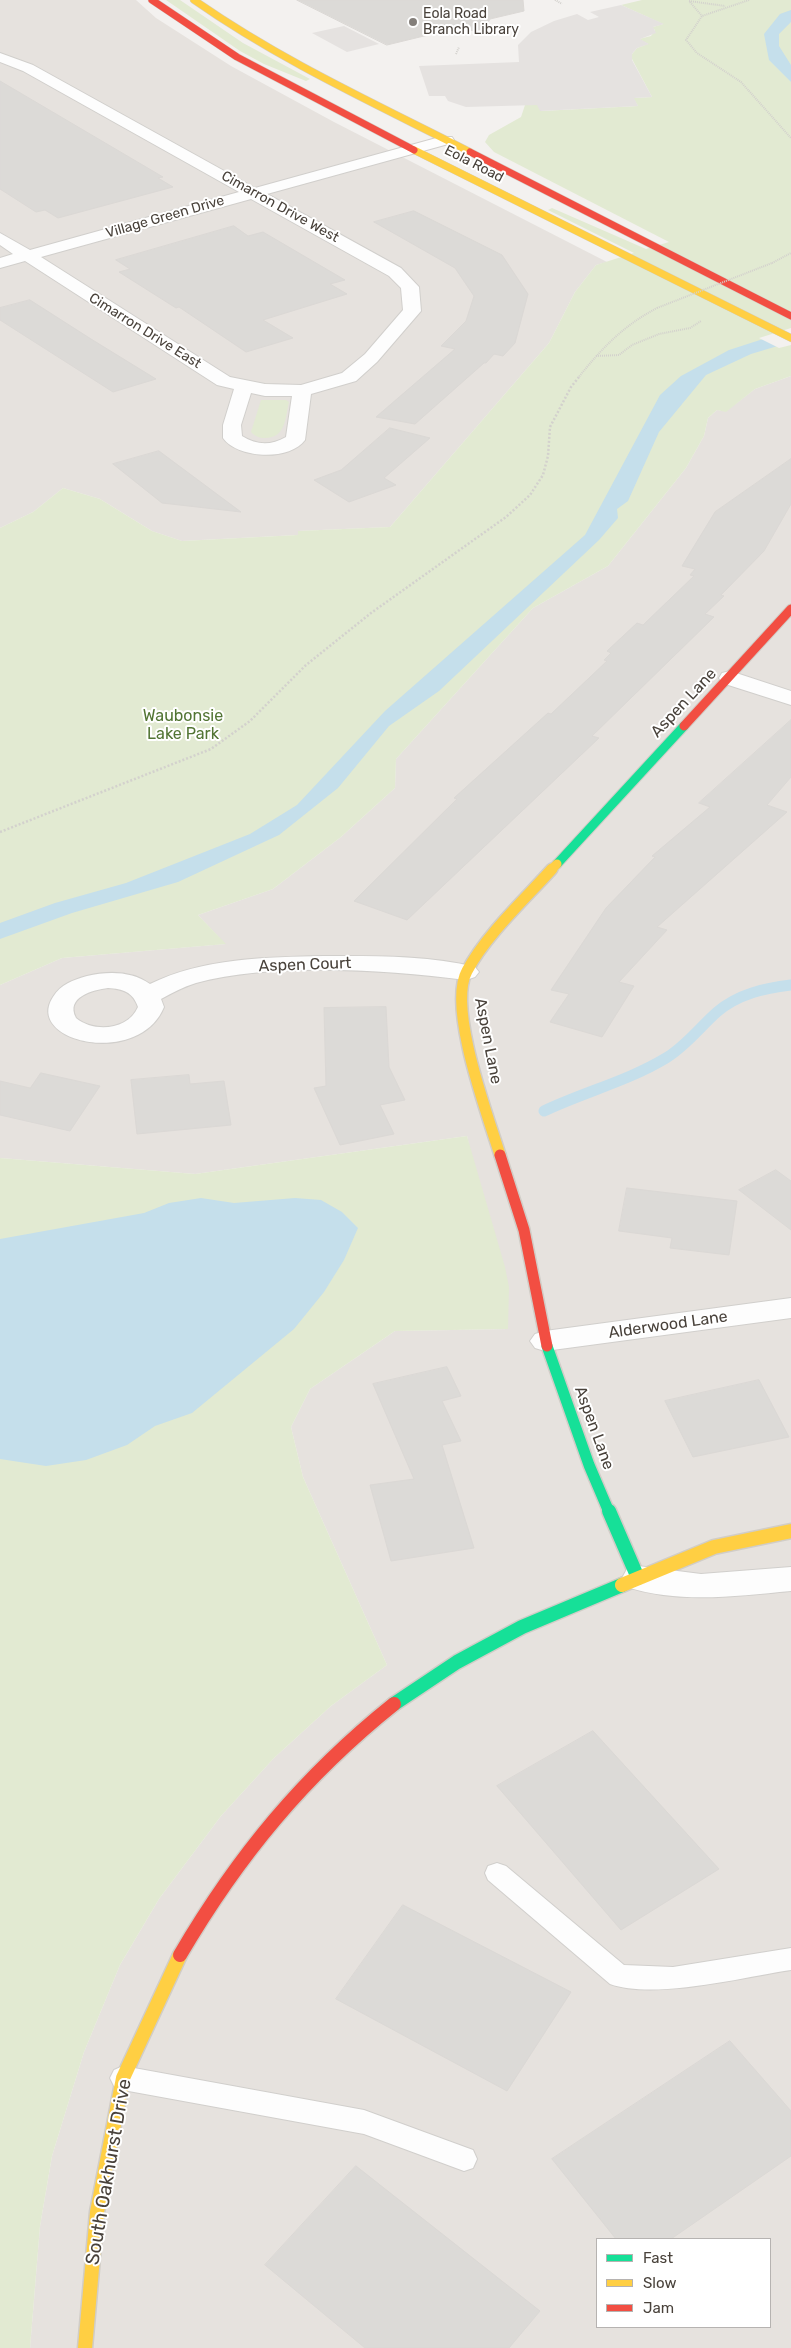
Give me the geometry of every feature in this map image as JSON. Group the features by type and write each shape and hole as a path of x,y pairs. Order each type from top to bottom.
{"main road":[{"name":"Eola Road","path":"152,0 196,32 254,68 791,338"},
{"name":"Eola Road","path":"194,0 240,32 277,54 787,315"},
{"name":"Aspen Lane","path":"638,1578 589,1466 545,1341 539,1298 524,1230 474,1069 461,1001 466,972 495,932 730,678 791,608"},
{"name":"South Oakhurst Drive","path":"85,2348 88,2296 97,2212 123,2078 179,1958 202,1918 234,1867 289,1800 339,1749 393,1705 457,1662 522,1627 714,1546 791,1531"}],"street":[{"name":"Cimarron Drive West","path":"0,57 28,68 254,192 403,278 412,293 412,311 359,369 349,377 302,391"},
{"name":"Village Green Drive","path":"0,263 446,140"},
{"name":"Cimarron Drive East","path":"0,238 224,381 265,390 302,391"},
{"path":"244,385 232,425 234,438 253,450 277,448 295,440 302,391"},
{"path":"730,678 791,698"},
{"name":"Aspen Court","path":"148,995 184,979 210,972 249,967 368,962 404,964 466,972"},
{"name":"Alderwood Lane","path":"545,1341 791,1308"},
{"path":"638,1578 701,1586 791,1579"}],"lane":[{"path":"497,1873 619,1976 673,1978 791,1959"},
{"path":"123,2078 364,2122 464,2158"}],"path":[{"path":"555,0 562,4"},
{"path":"749,0 702,16 686,40 691,49 726,69 741,82 791,138"},
{"path":"688,1 728,6"},
{"path":"688,1 702,16"},
{"path":"456,54 458,47"},
{"path":"0,832 211,749 250,721 306,665 371,613 506,517 530,495 543,475 548,456 550,427 571,387 596,356 634,320 656,308 772,263 791,253"},
{"path":"596,356 619,355 632,345 659,334 690,328 703,320"}],"shaded area":[{"path":"0,0 136,0 156,18 231,66 334,122 607,262 596,265 575,292 549,343 390,527 298,531 298,535 182,541 152,531 100,499 63,488 33,512 0,528"},
{"path":"621,5 664,24 653,27 656,33 640,39 649,44 637,48 632,54 632,60 652,97 634,98 638,106 540,111 537,105 466,107 448,101 445,96 429,96 419,66 519,62 518,45 531,32 554,21 577,14 588,20 599,17 590,12"},
{"path":"344,26 379,44 347,52 312,33"},
{"path":"791,376 791,2348 30,2348 40,2226 52,2156 84,2052 120,1965 159,1899 221,1816 274,1758 331,1706 387,1665 303,1477 291,1427 310,1389 395,1331 507,1329 467,1136 195,1174 0,1158 0,985 62,958 225,944 198,915 273,889 341,837 395,788 396,759 533,608 608,566 686,468 704,436 708,418 717,410 726,411 755,389"}],"green space":[{"path":"166,0 180,0 243,43 310,79 306,81 264,64 240,51"},
{"name":"Waubonsie Lake Park","path":"642,0 791,0 791,376 755,389 726,412 717,410 708,418 704,436 686,468 608,566 533,608 396,759 395,788 341,837 273,889 198,915 226,944 62,958 0,985 0,528 33,512 63,488 100,499 152,531 182,541 298,535 298,531 390,527 549,343 575,292 596,265 634,253 548,210 552,208 646,249 669,242 494,152 485,142 489,135 521,117 525,105 538,105 541,111 638,106 633,98 652,97 632,59 632,54 637,48 648,44 639,39 651,36 655,30 653,27 663,24 621,5"},
{"path":"261,400 286,400 289,402 281,431 272,437 261,438 251,432"},
{"path":"467,1136 505,1267 509,1287 508,1329 395,1331 310,1389 291,1427 303,1477 387,1665 331,1706 274,1758 221,1816 159,1899 120,1965 84,2052 52,2156 40,2226 30,2348 0,2348 0,1158 195,1174"}],"water":[{"path":"791,10 791,22 779,34 779,46 791,65 791,82 769,60 764,34 780,14"},
{"path":"791,330 791,342 751,354 706,375 659,432 628,501 617,509 618,518 599,540 439,691 389,726 338,788 279,835 178,882 72,913 0,939 0,923 55,903 126,883 250,834 297,805 385,711 585,535 660,395 681,376 729,350"},
{"path":"201,1198 234,1203 295,1198 321,1200 342,1212 358,1228 344,1260 324,1292 294,1329 192,1413 155,1426 127,1445 86,1460 46,1466 0,1459 0,1239 144,1213 169,1203"}],"pier":[{"path":"791,328 791,345 779,348 759,338"}],"building":[{"name":"Eola Road Branch Library","path":"297,0 523,0 524,11 490,19 485,28 475,31 457,28 387,45"},
{"path":"0,81 163,177 158,178 173,187 58,218 45,210 36,212 0,189"},
{"path":"414,211 502,255 528,294 515,343 503,356 494,354 415,424 376,417 455,349 441,346 466,321 474,296 455,268 374,222"},
{"path":"234,226 248,236 263,232 345,280 330,284 347,294 263,320 293,338 246,352 179,307 176,308 119,272 130,269 116,260"},
{"path":"30,300 156,379 113,392 0,320 0,308"},
{"path":"390,428 430,438 384,478 396,485 349,502 314,480 341,470"},
{"path":"159,451 241,512 162,503 113,464"},
{"path":"791,459 791,504 764,551 721,595 724,596 705,614 714,617 592,736 599,738 407,920 354,901 457,799 454,798 548,713 551,714 607,661 604,660 611,653 607,651 637,623 643,625 694,576 690,575 695,569 682,566 715,512"},
{"path":"791,720 791,777 767,805 787,812 657,927 667,930 619,982 634,986 602,1037 550,1022 569,994 551,990 606,908 655,857 652,856 710,807 699,803"},
{"path":"386,1007 389,1067 405,1100 380,1105 394,1134 340,1145 314,1088 326,1086 324,1008"},
{"path":"41,1073 100,1086 70,1131 0,1115 0,1081 30,1088"},
{"path":"189,1075 190,1084 224,1081 231,1125 137,1134 131,1080"},
{"path":"776,1170 791,1181 791,1230 739,1190"},
{"path":"627,1188 737,1201 729,1255 670,1248 672,1238 619,1231"},
{"path":"447,1367 461,1396 442,1401 461,1441 442,1445 474,1548 391,1561 370,1485 414,1479 373,1384"},
{"path":"759,1380 789,1437 693,1457 665,1401"},
{"path":"593,1731 719,1869 621,1930 497,1786"},
{"path":"403,1905 571,1992 507,2091 336,1999"},
{"path":"730,2041 791,2111 791,2156 672,2238 615,2238 552,2159"},
{"path":"356,2166 540,2311 509,2348 365,2348 265,2265"}],"waterway":[{"path":"544,1111 621,1080 666,1058 686,1042 717,1012 743,996 762,990 791,985"}],"traffic: fast":[{"path":"557,864 684,726"},
{"path":"547,1346 589,1465 638,1578"},
{"path":"394,1704 457,1662 522,1627 622,1585"}],"traffic: slow":[{"path":"194,0 240,32 277,54 470,152"},
{"path":"414,150 791,338"},
{"path":"500,1155 473,1069 461,1001 466,972 495,932 557,864"},
{"path":"622,1585 714,1547 791,1531"},
{"path":"85,2348 97,2212 123,2078 180,1955"}],"traffic: jam":[{"path":"152,0 237,57 414,150"},
{"path":"470,152 791,316"},
{"path":"684,726 791,609"},
{"path":"500,1155 524,1230 547,1346"},
{"path":"180,1955 224,1884 274,1819 331,1758 361,1730 394,1704"}],"place":[{"name":"Eola Road Branch Library","path":"413,22"}]}
